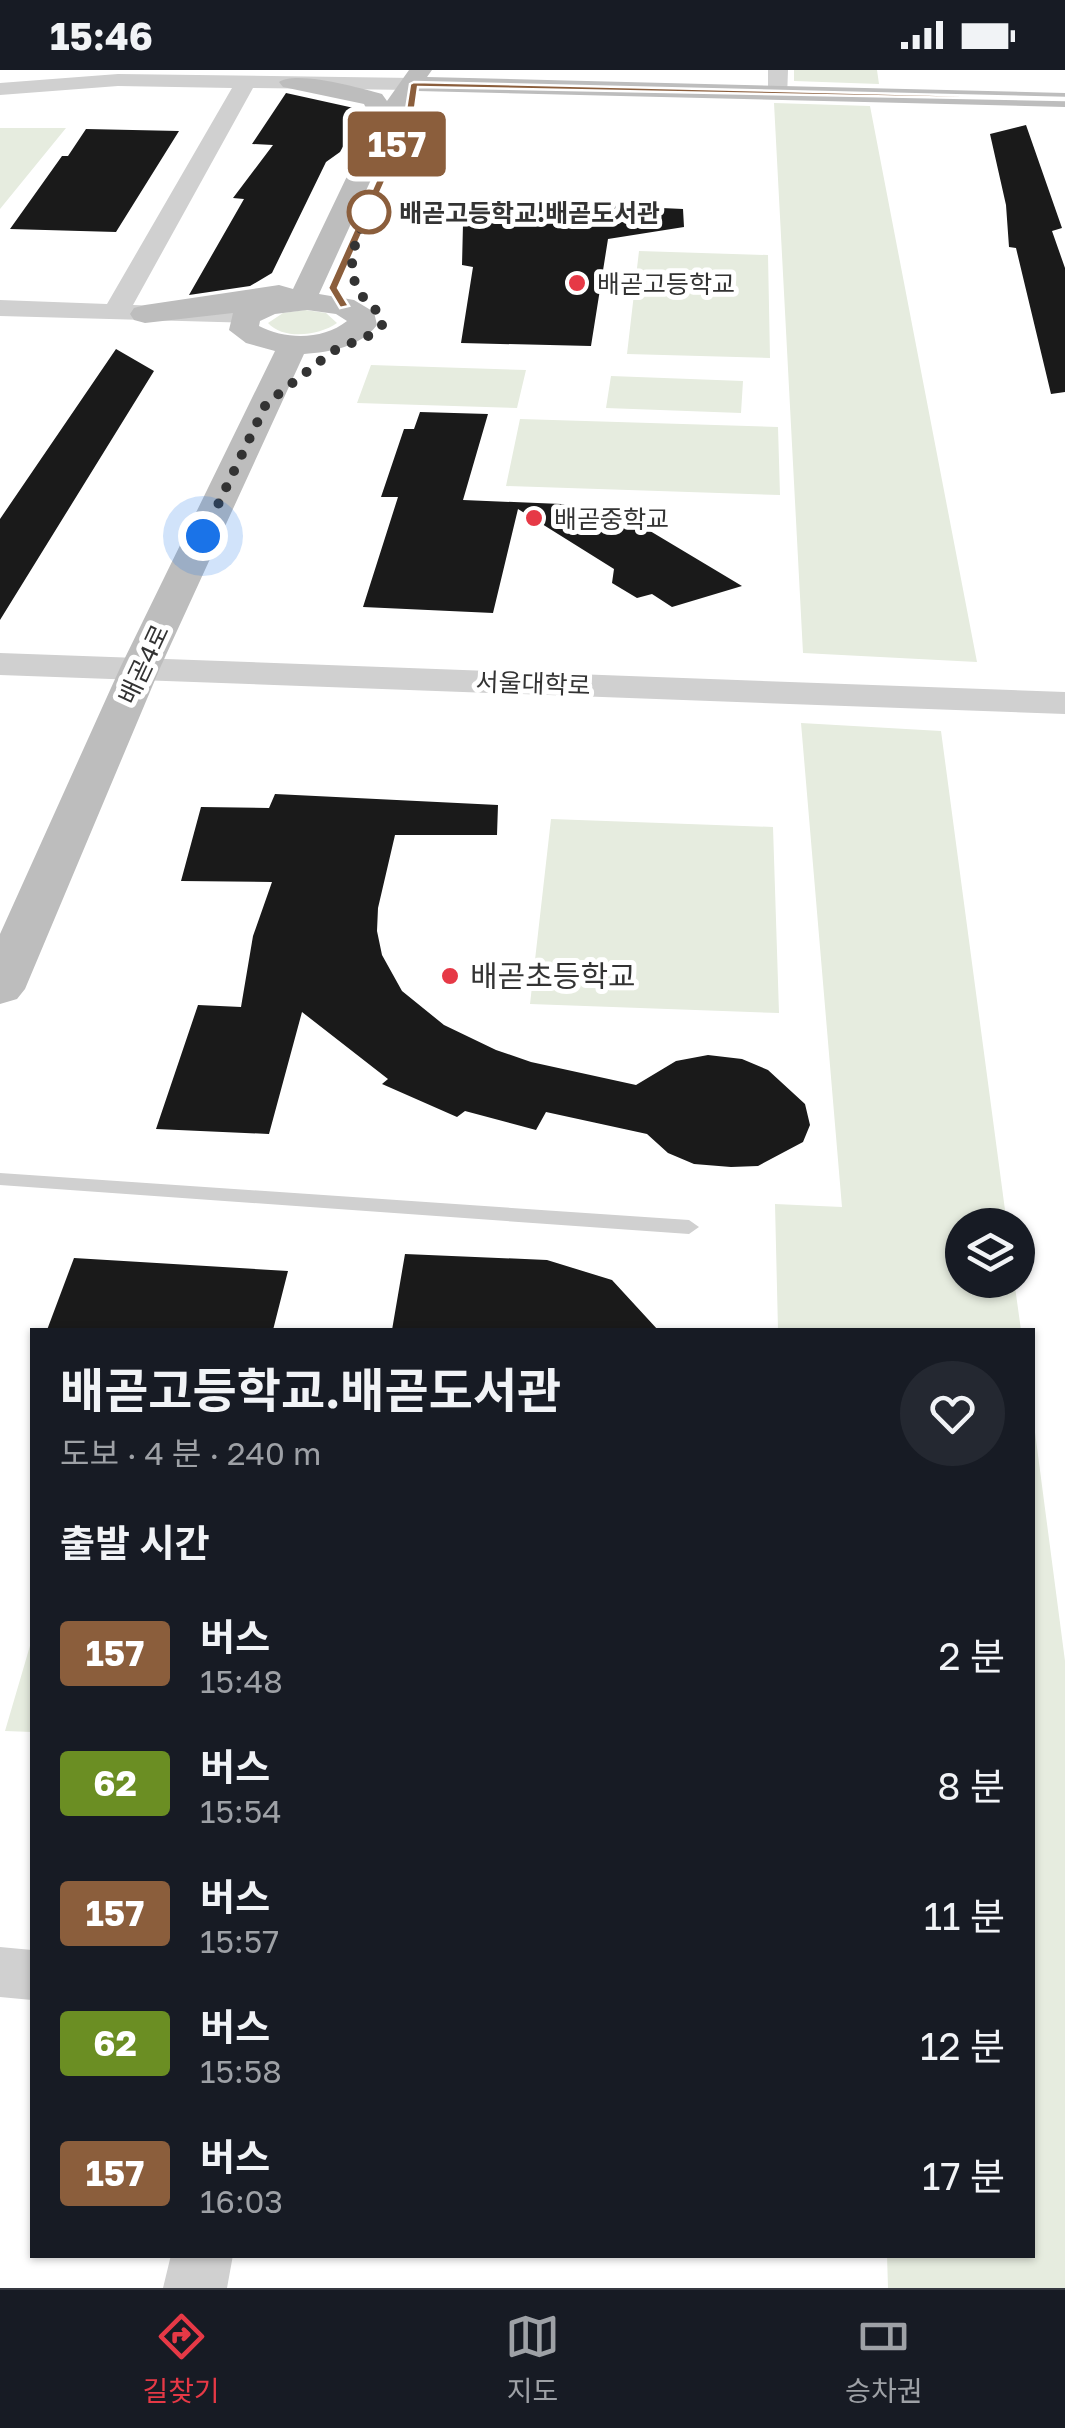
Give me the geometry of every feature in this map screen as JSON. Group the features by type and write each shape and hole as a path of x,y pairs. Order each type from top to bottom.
{"main road":[{"path":"290,82 388,70"},
{"path":"457,70 476,78 555,88"},
{"path":"347,268 304,295 244,316 244,330 252,336 294,343 324,342 356,332 362,325 347,268 396,124 416,92 417,77 555,88"},
{"path":"290,82 335,88 374,99 396,124"},
{"path":"396,124 428,104 446,99 555,88 779,82 1065,100"},
{"path":"130,314 275,296 296,283 347,268"},
{"path":"287,302 347,268"},
{"path":"130,314 248,344 256,353 266,404 333,351 375,333 382,325 381,314 358,295 347,268"},
{"name":"배곧4로","path":"0,989 140,668 294,343"}],"street":[{"path":"0,89 118,80 290,82 417,77"},
{"path":"130,314 246,81"},
{"path":"0,308 244,316"},
{"name":"서울대학로","path":"0,664 1065,703"},
{"path":"0,1972 30,1975"},
{"path":"195,2288 201,2258"}],"lane":[{"path":"0,1180 689,1227"}],"shaded area":[{"path":"794,70 877,70 879,84 794,81"},
{"path":"774,103 870,106 977,662 803,653"},
{"path":"0,128 66,128 0,209"},
{"path":"639,251 768,255 770,358 627,354"},
{"path":"283,313 326,313 337,323 321,331 292,334 268,323"},
{"path":"371,365 526,370 517,408 357,403"},
{"path":"611,376 743,381 741,413 606,408"},
{"path":"520,419 778,427 780,495 506,486"},
{"path":"801,723 941,731 1005,1208 945,1208 945,1298 1017,1298 1021,1328 778,1328 775,1204 842,1207"},
{"path":"551,819 773,827 779,1013 530,1004"},
{"path":"1035,1432 1065,1661 1065,2288 888,2288 887,2258 1035,2258"},
{"path":"30,1646 30,1732 5,1731"}],"building":[{"path":"286,93 363,110 340,152 326,162 272,273 250,286 189,295 244,199 233,198 273,145 252,144"},
{"path":"1026,125 1062,228 1052,231 1065,268 1065,392 1051,394 1016,248 1009,247 1006,205 990,134"},
{"path":"86,129 179,131 116,232 10,229 62,156 68,156"},
{"path":"468,199 683,209 684,227 608,239 591,346 461,343 473,267 462,265"},
{"path":"116,349 154,371 0,620 0,519"},
{"path":"420,412 488,414 463,500 632,507 630,519 742,586 672,607 652,594 637,598 612,583 614,569 518,509 493,613 363,607 398,497 381,497 404,429 414,429"},
{"path":"275,794 498,805 497,835 395,835 378,908 377,931 382,955 402,991 444,1025 496,1050 531,1062 636,1085 676,1061 708,1055 742,1059 768,1070 805,1104 810,1125 803,1142 758,1166 731,1167 694,1164 668,1153 647,1134 546,1112 536,1130 465,1111 457,1117 382,1084 388,1079 302,1012 269,1134 156,1129 198,1005 241,1007 253,936 272,882 181,881 201,807 269,808"},
{"path":"405,1254 547,1260 612,1280 656,1328 392,1328"},
{"path":"74,1258 288,1271 274,1328 48,1328"}],"bus line":[{"name":"157","path":"344,306 333,288 410,116 414,84 1065,100"}],"place":[{"name":"배곧고등학교.배곧도서관","path":"369,212"},
{"name":"배곧고등학교","path":"577,283"},
{"name":"배곧중학교","path":"534,518"},
{"name":"배곧초등학교","path":"450,976"}],"route":[{"path":"203,536 266,404 333,351 375,333 382,325 381,314 358,295 353,281 354,244 369,212"}]}
